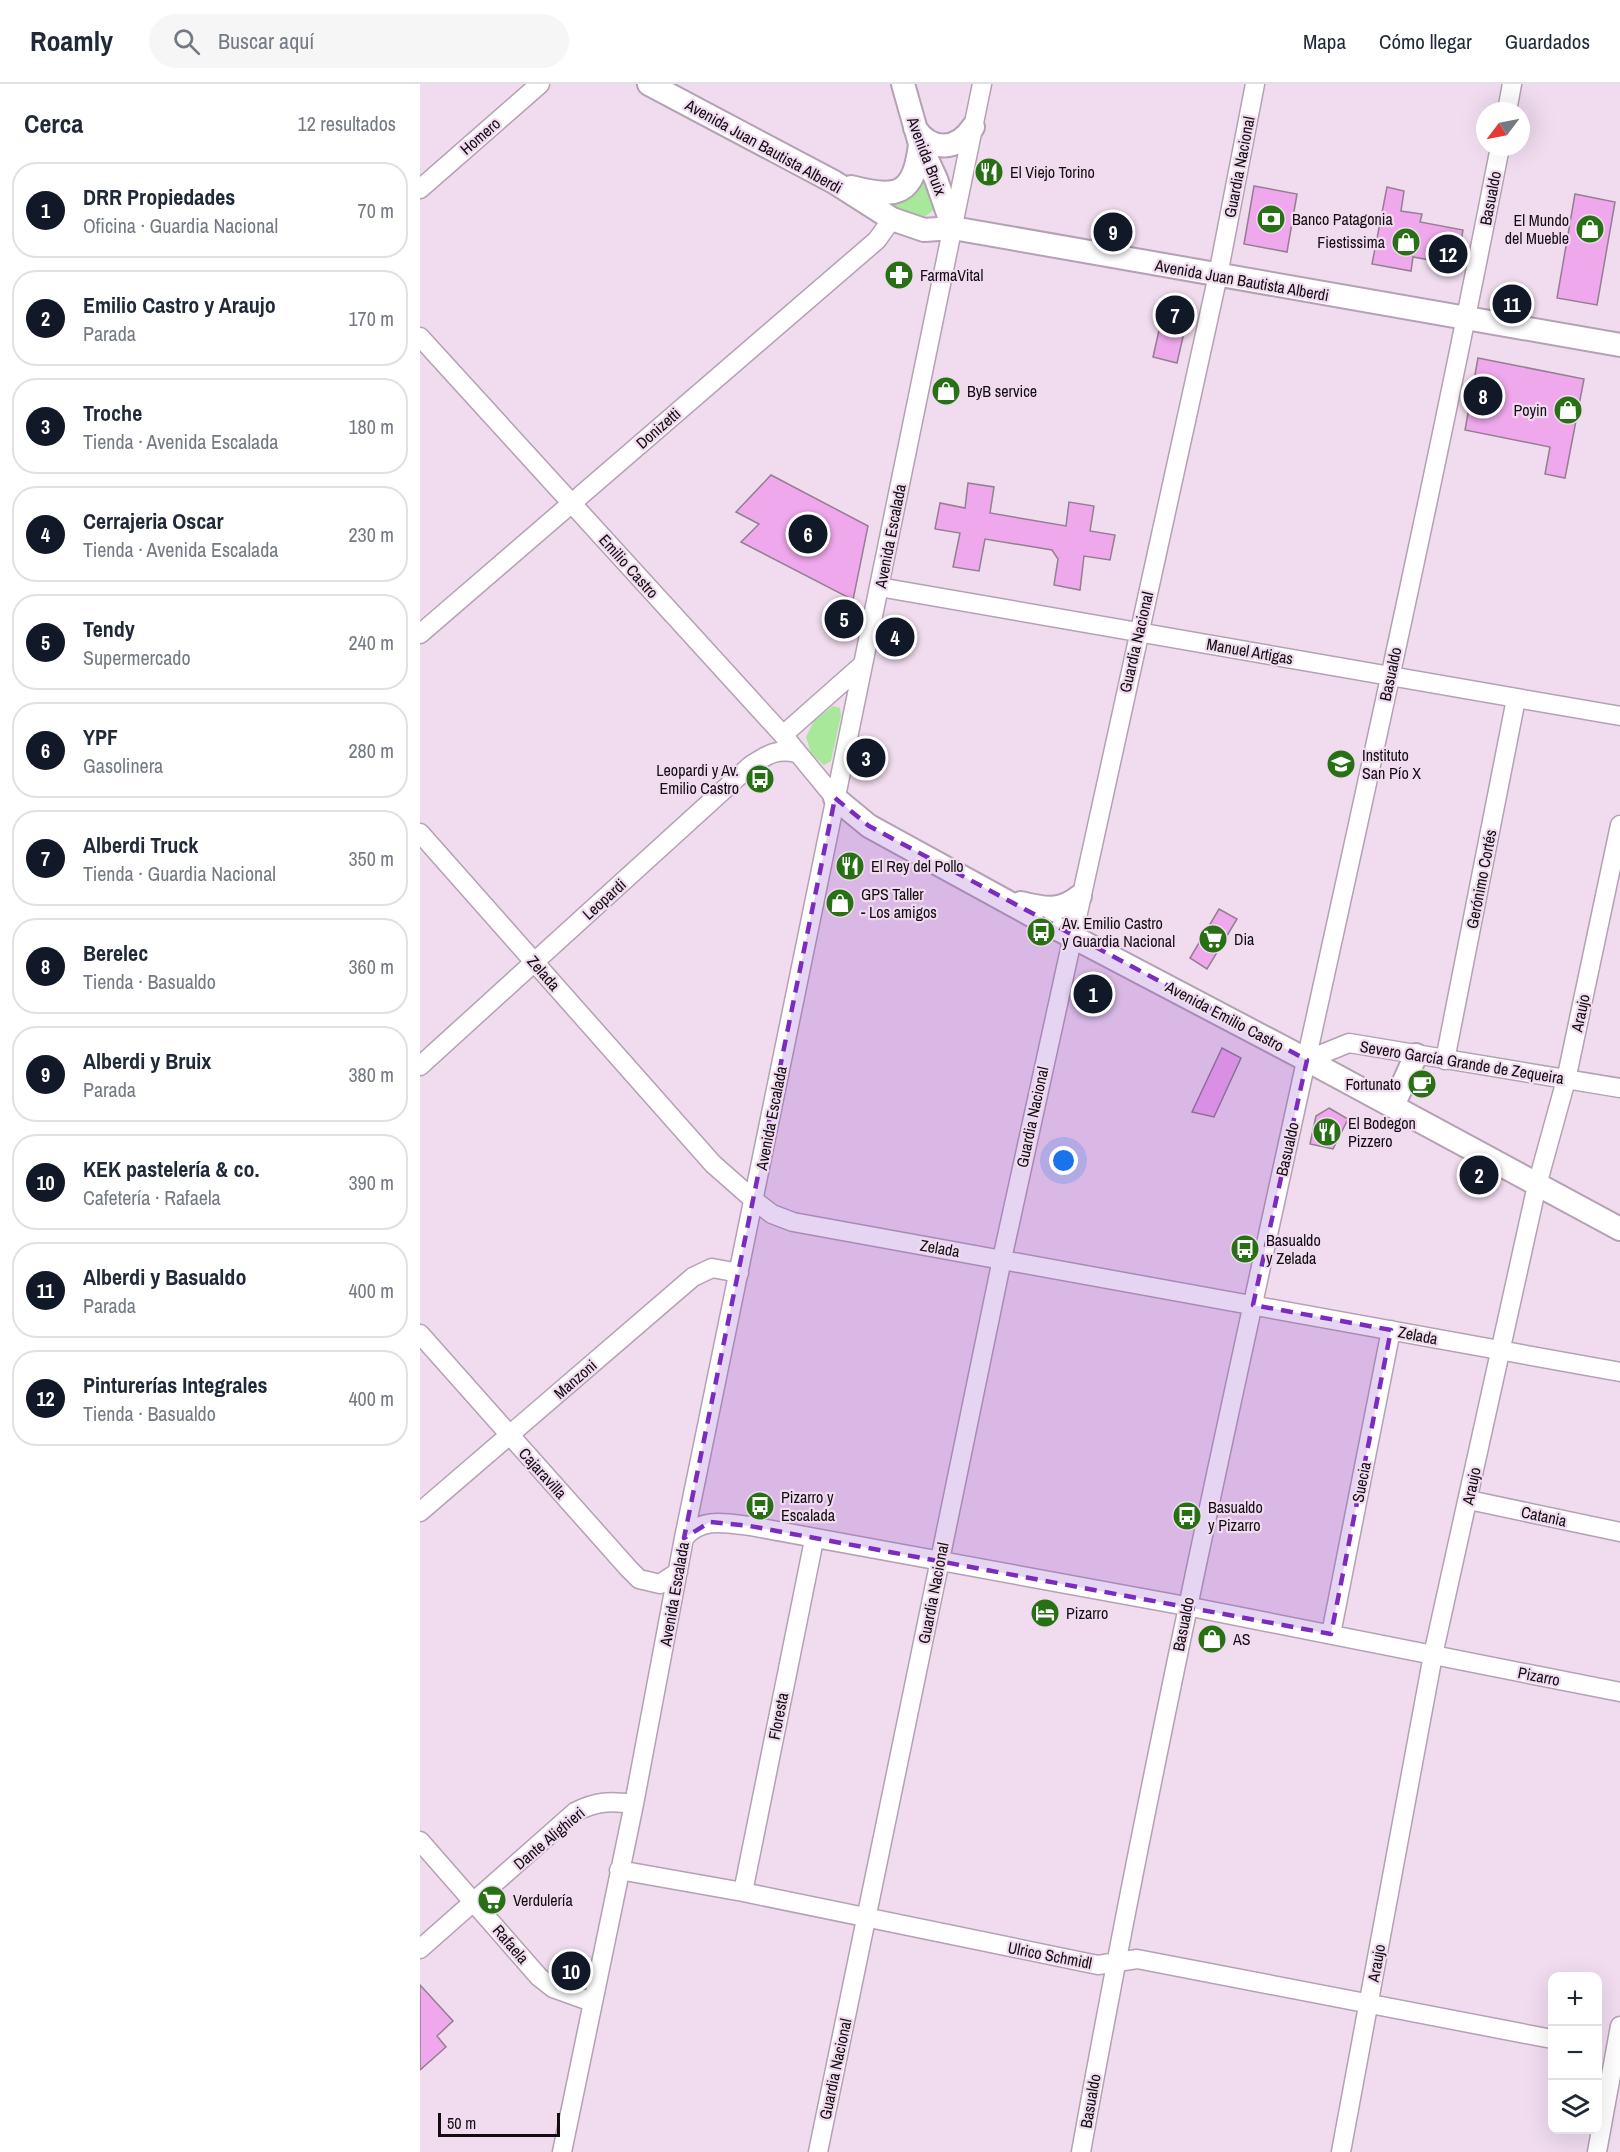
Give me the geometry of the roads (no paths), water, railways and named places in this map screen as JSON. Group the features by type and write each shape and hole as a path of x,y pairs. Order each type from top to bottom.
{"main road":[{"name":"Avenida Juan Bautista Alberdi","path":"649,84 834,182 892,219 924,230 953,228 1620,345"},
{"name":"Avenida Bruix","path":"903,84 917,136 936,179 953,228"},
{"path":"834,182 877,194 898,192 915,175 917,136 944,147 961,141 973,127"},
{"name":"Avenida Emilio Castro","path":"834,798 869,826 1071,937 1307,1060 1620,1229"},
{"path":"1003,898 1049,909 1069,905 1080,896"},
{"path":"1393,1106 1416,1055"}],"street":[{"name":"Homero","path":"420,189 540,84"},
{"name":"Avenida Escalada","path":"562,2152 634,1804 684,1538 755,1202 834,798 982,84"},
{"name":"Guardia Nacional","path":"818,2152 1002,1259 1218,275 1255,84"},
{"path":"1509,102 1512,84"},
{"name":"Basualdo","path":"1081,2152 1115,1963 1186,1606 1307,1060 1467,318 1498,156"},
{"name":"Donizetti","path":"420,634 877,240 892,219"},
{"name":"Emilio Castro","path":"420,337 783,735 834,798"},
{"name":"Manuel Artigas","path":"879,587 1620,716"},
{"path":"783,735 861,666"},
{"name":"Gerónimo Cortés","path":"1445,1060 1516,699"},
{"name":"Leopardi","path":"420,1066 750,766 770,752 784,750 797,753"},
{"name":"Araujo","path":"1341,2152 1433,1655 1537,1185 1612,895 1620,825"},
{"name":"Zelada","path":"420,833 713,1164 755,1202 772,1214 793,1222 1620,1372"},
{"name":"Severo García Grande de Zequeira","path":"1307,1060 1349,1043 1620,1088"},
{"name":"Manzoni","path":"420,1512 693,1277 712,1268 739,1273"},
{"name":"Suecia","path":"1331,1634 1390,1330"},
{"name":"Cajaravilla","path":"420,1334 639,1579 660,1584 678,1572"},
{"name":"Catania","path":"1468,1500 1620,1532"},
{"name":"Pizarro","path":"684,1538 697,1526 710,1522 750,1526 814,1540 1186,1606 1620,1692"},
{"name":"Floresta","path":"743,1892 814,1540"},
{"name":"Dante Alighieri","path":"420,1949 575,1812 593,1803 612,1801 634,1804"},
{"name":"Rafaela","path":"420,1841 539,1977 553,1988 592,2002"},
{"name":"Ulrico Schmidl","path":"619,1870 743,1892 1098,1965 1137,1959 1548,2038"},
{"path":"1597,2152 1611,2050 1620,2026"}],"place":[{"name":"El Viejo Torino","path":"989,172"},
{"name":"Banco Patagonia","path":"1271,219"},
{"name":"El Mundo del Mueble","path":"1590,229"},
{"name":"Alberdi y Bruix","path":"1113,232"},
{"name":"Fiestissima","path":"1406,242"},
{"name":"Pinturerías Integrales","path":"1448,254"},
{"name":"FarmaVital","path":"899,275"},
{"name":"Alberdi y Basualdo","path":"1512,304"},
{"name":"Alberdi Truck","path":"1175,315"},
{"name":"ByB service","path":"946,391"},
{"name":"Berelec","path":"1483,396"},
{"name":"Poyin","path":"1568,410"},
{"name":"YPF","path":"808,534"},
{"name":"Tendy","path":"844,619"},
{"name":"Cerrajeria Oscar","path":"895,637"},
{"name":"Troche","path":"866,758"},
{"name":"Instituto San Pío X","path":"1341,764"},
{"name":"Leopardi y Av. Emilio Castro","path":"760,779"},
{"name":"El Rey del Pollo","path":"850,866"},
{"name":"GPS Taller - Los amigos","path":"840,903"},
{"name":"Av. Emilio Castro y Guardia Nacional","path":"1041,932"},
{"name":"Dia","path":"1213,939"},
{"name":"DRR Propiedades","path":"1093,994"},
{"name":"Fortunato","path":"1422,1084"},
{"name":"El Bodegon Pizzero","path":"1327,1132"},
{"name":"Emilio Castro y Araujo","path":"1479,1175"},
{"name":"Basualdo y Zelada","path":"1245,1249"},
{"name":"Pizarro y Escalada","path":"760,1506"},
{"name":"Basualdo y Pizarro","path":"1187,1516"},
{"name":"Pizarro","path":"1045,1613"},
{"name":"AS","path":"1212,1639"},
{"name":"Verdulería","path":"492,1900"},
{"name":"KEK pastelería & co.","path":"571,1971"}]}
